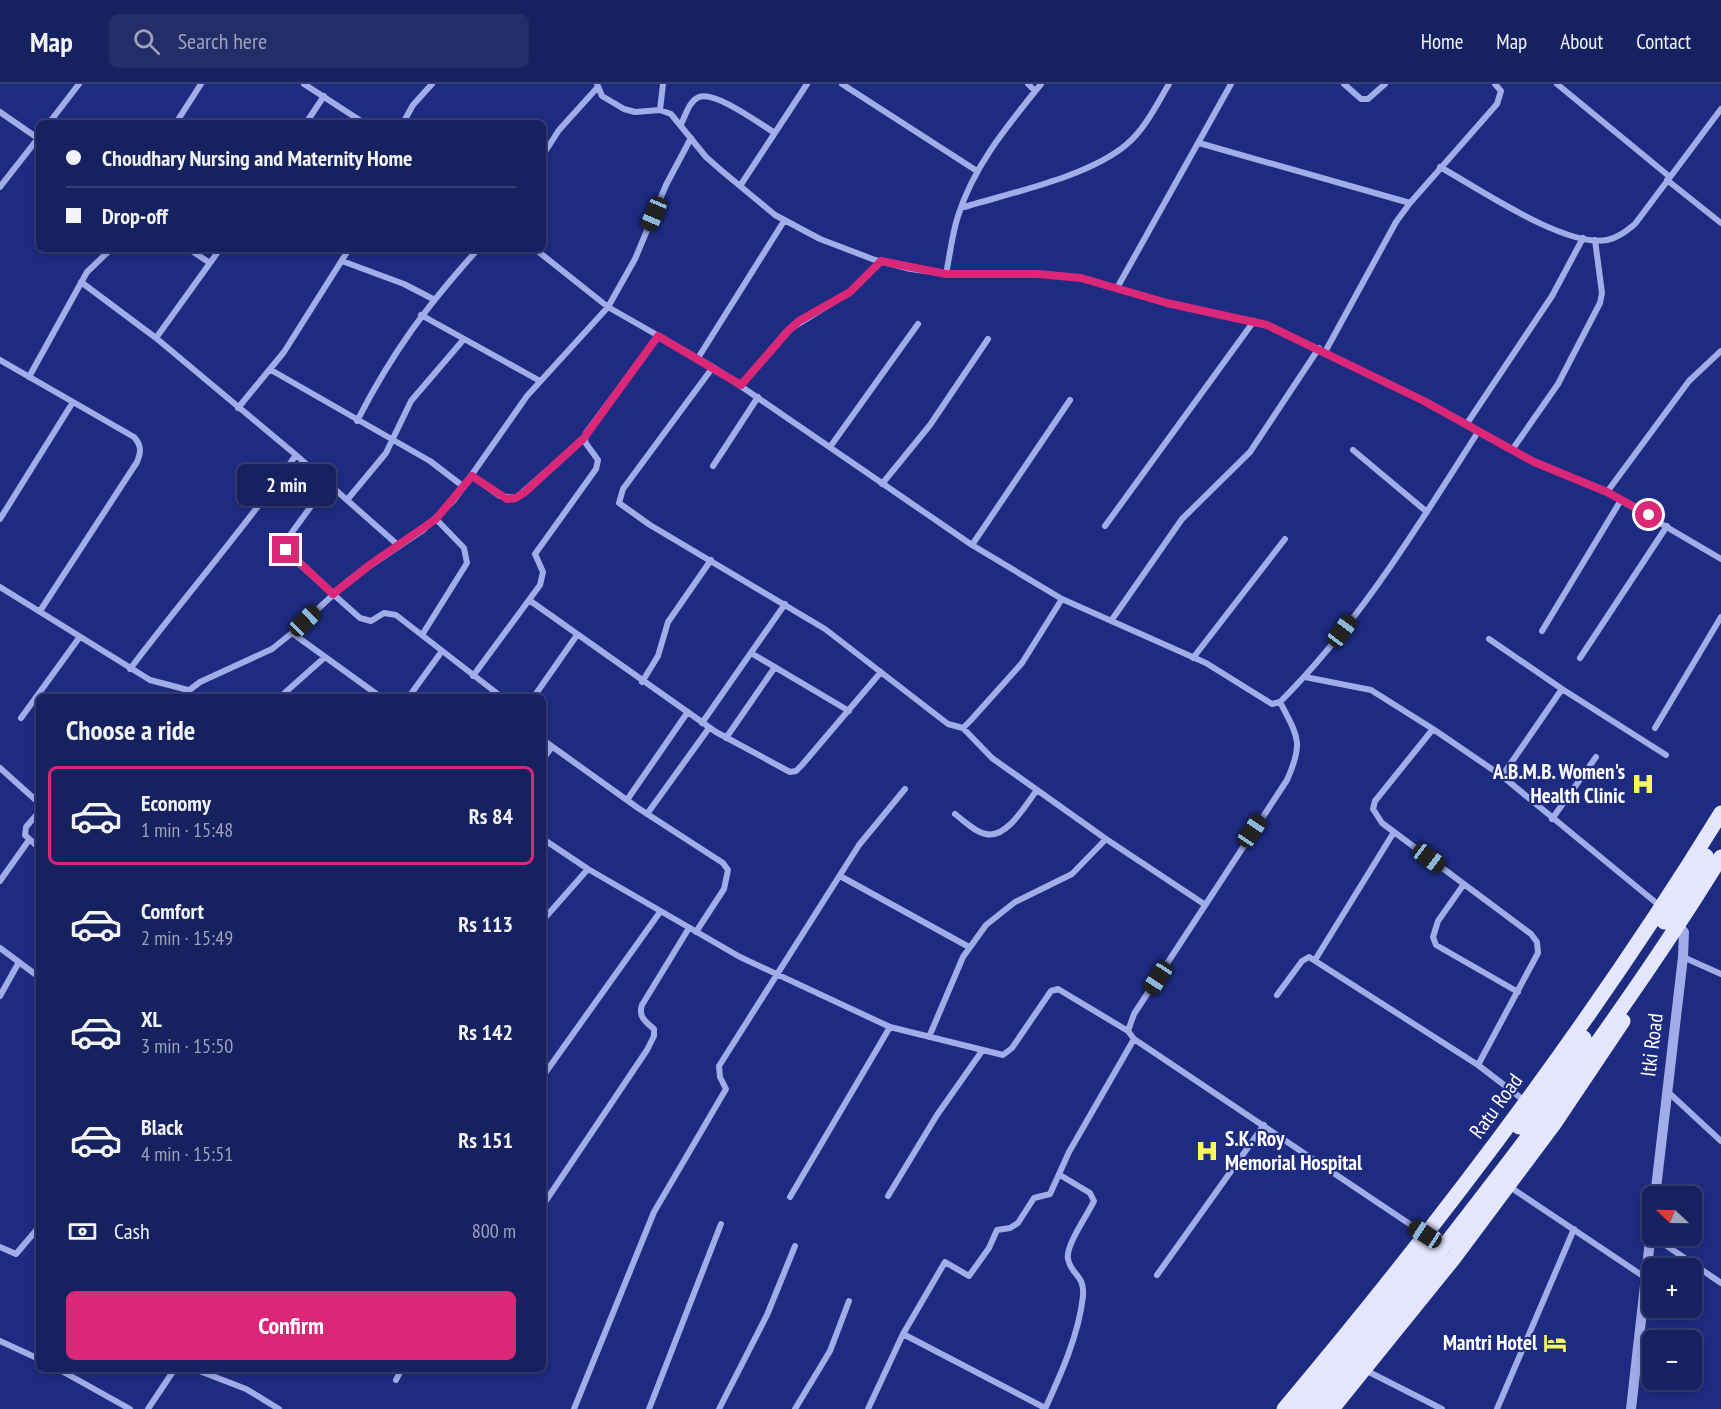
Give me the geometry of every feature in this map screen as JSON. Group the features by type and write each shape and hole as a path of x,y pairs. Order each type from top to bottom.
{"main road":[{"name":"Ratu Road","path":"1284,1409 1425,1234 1589,1014 1721,813"},
{"path":"1299,1409 1382,1307 1569,1060 1683,895 1721,832"},
{"path":"1316,1409 1392,1316 1579,1067 1693,902 1721,856"},
{"path":"1332,1409 1454,1258 1554,1124 1721,877"}],"street":[{"path":"51,120 79,84"},
{"path":"178,120 201,84"},
{"path":"304,84 360,120"},
{"path":"404,120 432,84"},
{"path":"660,110 663,84"},
{"path":"740,186 807,84"},
{"path":"842,84 977,171"},
{"path":"1028,84 1035,91"},
{"path":"946,274 961,208 977,171 992,147 1041,84"},
{"path":"961,208 1072,174 1111,155 1134,137 1169,84"},
{"path":"1117,288 1231,84"},
{"path":"1344,84 1361,99 1368,99 1385,84"},
{"path":"1111,621 1182,519 1250,452 1322,350 1386,238 1410,203 1497,104 1501,92 1495,84"},
{"path":"1557,84 1721,223"},
{"path":"546,150 559,130 597,86 602,96 624,109 635,112 660,110 671,114 706,157 740,186 784,221 820,239 881,261 946,274 1066,276 1209,313 1254,321 1291,334 1512,450 1607,492 1721,560"},
{"path":"308,120 324,96"},
{"path":"681,124 690,105 698,98 708,96 720,100 776,133"},
{"path":"1440,167 1543,225 1583,238 1607,240 1620,235 1635,224 1721,109"},
{"path":"0,112 36,136"},
{"path":"184,694 252,660 292,633 333,594 371,564 436,519 464,487 527,396 608,307 635,259 666,185 691,138"},
{"path":"0,187 36,142"},
{"path":"1199,143 1410,203"},
{"path":"698,358 784,221"},
{"path":"1466,425 1552,296 1583,238"},
{"path":"1512,450 1558,384 1600,303 1602,293 1595,240"},
{"path":"29,377 81,282 96,262 108,252"},
{"path":"194,252 210,263"},
{"path":"156,338 218,252"},
{"path":"238,408 271,370 305,322 347,252"},
{"path":"357,420 379,377 421,315 475,252"},
{"path":"539,252 608,307 741,385 972,545 1062,599 1193,658 1233,678 1264,701 1272,704 1280,702 1305,677 1399,555 1478,432"},
{"path":"342,261 404,284 433,299"},
{"path":"741,385 799,321 850,292 881,261"},
{"path":"81,282 156,338 296,455 399,546"},
{"path":"421,315 540,381"},
{"path":"1105,526 1254,321"},
{"path":"830,447 918,324"},
{"path":"472,476 500,496 516,498 584,438 658,336"},
{"path":"347,500 393,440 411,401 464,339"},
{"path":"882,484 930,425 988,339"},
{"path":"1607,492 1689,381 1721,351"},
{"path":"0,360 134,437 140,444 141,453 40,611"},
{"path":"713,367 619,496 619,503 825,629 948,724 963,728 992,759 1204,904"},
{"path":"271,370 430,461 464,487"},
{"path":"713,466 758,397"},
{"path":"972,545 1070,400"},
{"path":"0,519 73,402"},
{"path":"473,676 542,578 535,554 598,464 597,456 584,438"},
{"path":"1353,450 1427,512"},
{"path":"129,669 264,500 296,455"},
{"path":"328,483 285,544 289,555 366,621 371,621 389,612 498,694"},
{"path":"1542,631 1621,500"},
{"path":"422,635 467,563 464,548 436,519"},
{"path":"1580,658 1667,526"},
{"path":"1193,658 1285,539"},
{"path":"642,682 658,656 664,629 711,560"},
{"path":"0,587 129,669 170,687 188,690"},
{"path":"963,728 1022,663 1062,599"},
{"path":"528,600 709,728 785,769 796,771 881,672"},
{"path":"702,723 785,604"},
{"path":"1654,728 1721,617"},
{"path":"292,633 374,694"},
{"path":"536,694 577,635"},
{"path":"38,694 79,638"},
{"path":"1489,639 1562,689 1666,755"},
{"path":"411,694 442,651"},
{"path":"751,653 849,711"},
{"path":"283,694 324,657"},
{"path":"726,738 776,667"},
{"path":"1305,677 1371,690 1433,729 1502,776 1661,907 1684,932"},
{"path":"1502,776 1562,689"},
{"path":"21,718 36,697"},
{"path":"1128,1031 1134,1014 1293,767 1299,748 1297,737 1280,702"},
{"path":"627,800 687,713"},
{"path":"647,813 709,728"},
{"path":"1433,729 1375,801 1375,815 1394,832 1531,934 1537,942 1538,953 1479,1065"},
{"path":"546,742 627,800 712,855 728,870 723,890 696,932"},
{"path":"546,755 552,747"},
{"path":"1552,819 1596,758"},
{"path":"0,768 36,800"},
{"path":"574,1409 654,1212 726,1089 720,1077 719,1066 780,975 859,845 905,789"},
{"path":"955,814 980,832 988,835 999,833 1037,790"},
{"path":"36,815 26,826 25,835 36,846"},
{"path":"1315,960 1394,832"},
{"path":"929,1037 969,947 996,916 1015,902 1072,874 1106,839"},
{"path":"0,881 29,840"},
{"path":"546,841 588,869 740,957 890,1027 1003,1055 1012,1048 1052,991 1058,989 1128,1031 1134,1039 1425,1234 1454,1258"},
{"path":"546,917 588,869"},
{"path":"840,876 969,947"},
{"path":"1464,885 1438,921 1432,937 1436,945 1518,992"},
{"path":"546,1072 660,912"},
{"path":"546,1201 647,1050 654,1036 654,1029 642,1019 639,1012 689,928"},
{"name":"Itki Road","path":"1656,1186 1684,932"},
{"path":"0,948 36,975"},
{"path":"1278,995 1302,962 1309,957 1479,1065 1554,1124"},
{"path":"1683,957 1721,974"},
{"path":"0,996 19,962"},
{"path":"790,1197 890,1027"},
{"path":"868,1409 903,1334 945,1262 969,1276 989,1248 997,1230 1010,1228 1018,1222 1034,1198 1050,1194 1070,1152 1134,1039"},
{"path":"888,1196 937,1115 982,1051"},
{"path":"1667,1091 1721,1141"},
{"path":"1157,1275 1264,1125"},
{"path":"903,1334 1045,1408 1068,1351 1082,1299 1083,1285 1067,1257 1069,1248 1094,1201 1090,1193 1060,1175"},
{"path":"1507,1185 1642,1275"},
{"path":"649,1409 721,1224"},
{"path":"1497,1409 1574,1229"},
{"path":"0,1247 16,1254 36,1231"},
{"path":"719,1409 767,1315 795,1246"},
{"path":"1667,1246 1721,1283"},
{"path":"795,1409 830,1351 849,1301"},
{"path":"1630,1409 1642,1311"},
{"path":"0,1341 36,1358"},
{"path":"1333,1350 1364,1369 1442,1409"},
{"path":"64,1372 130,1409"},
{"path":"148,1409 173,1372"},
{"path":"202,1372 246,1389 279,1409"},
{"path":"213,1377 216,1372"},
{"path":"396,1380 400,1372"}],"place":[{"name":"A.B.M.B. Women's Health Clinic","path":"1643,784"},
{"name":"S.K. Roy Memorial Hospital","path":"1207,1151"},
{"name":"Mantri Hotel","path":"1555,1343"}],"route":[{"path":"286,550 333,594 349,580 436,519 472,476 507,499 516,498 525,492 584,438 589,428 658,336 741,385 777,342 799,321 850,292 881,261 911,269 946,274 1038,274 1081,278 1167,303 1267,325 1291,334 1424,401 1534,462 1607,492 1649,515"}]}
